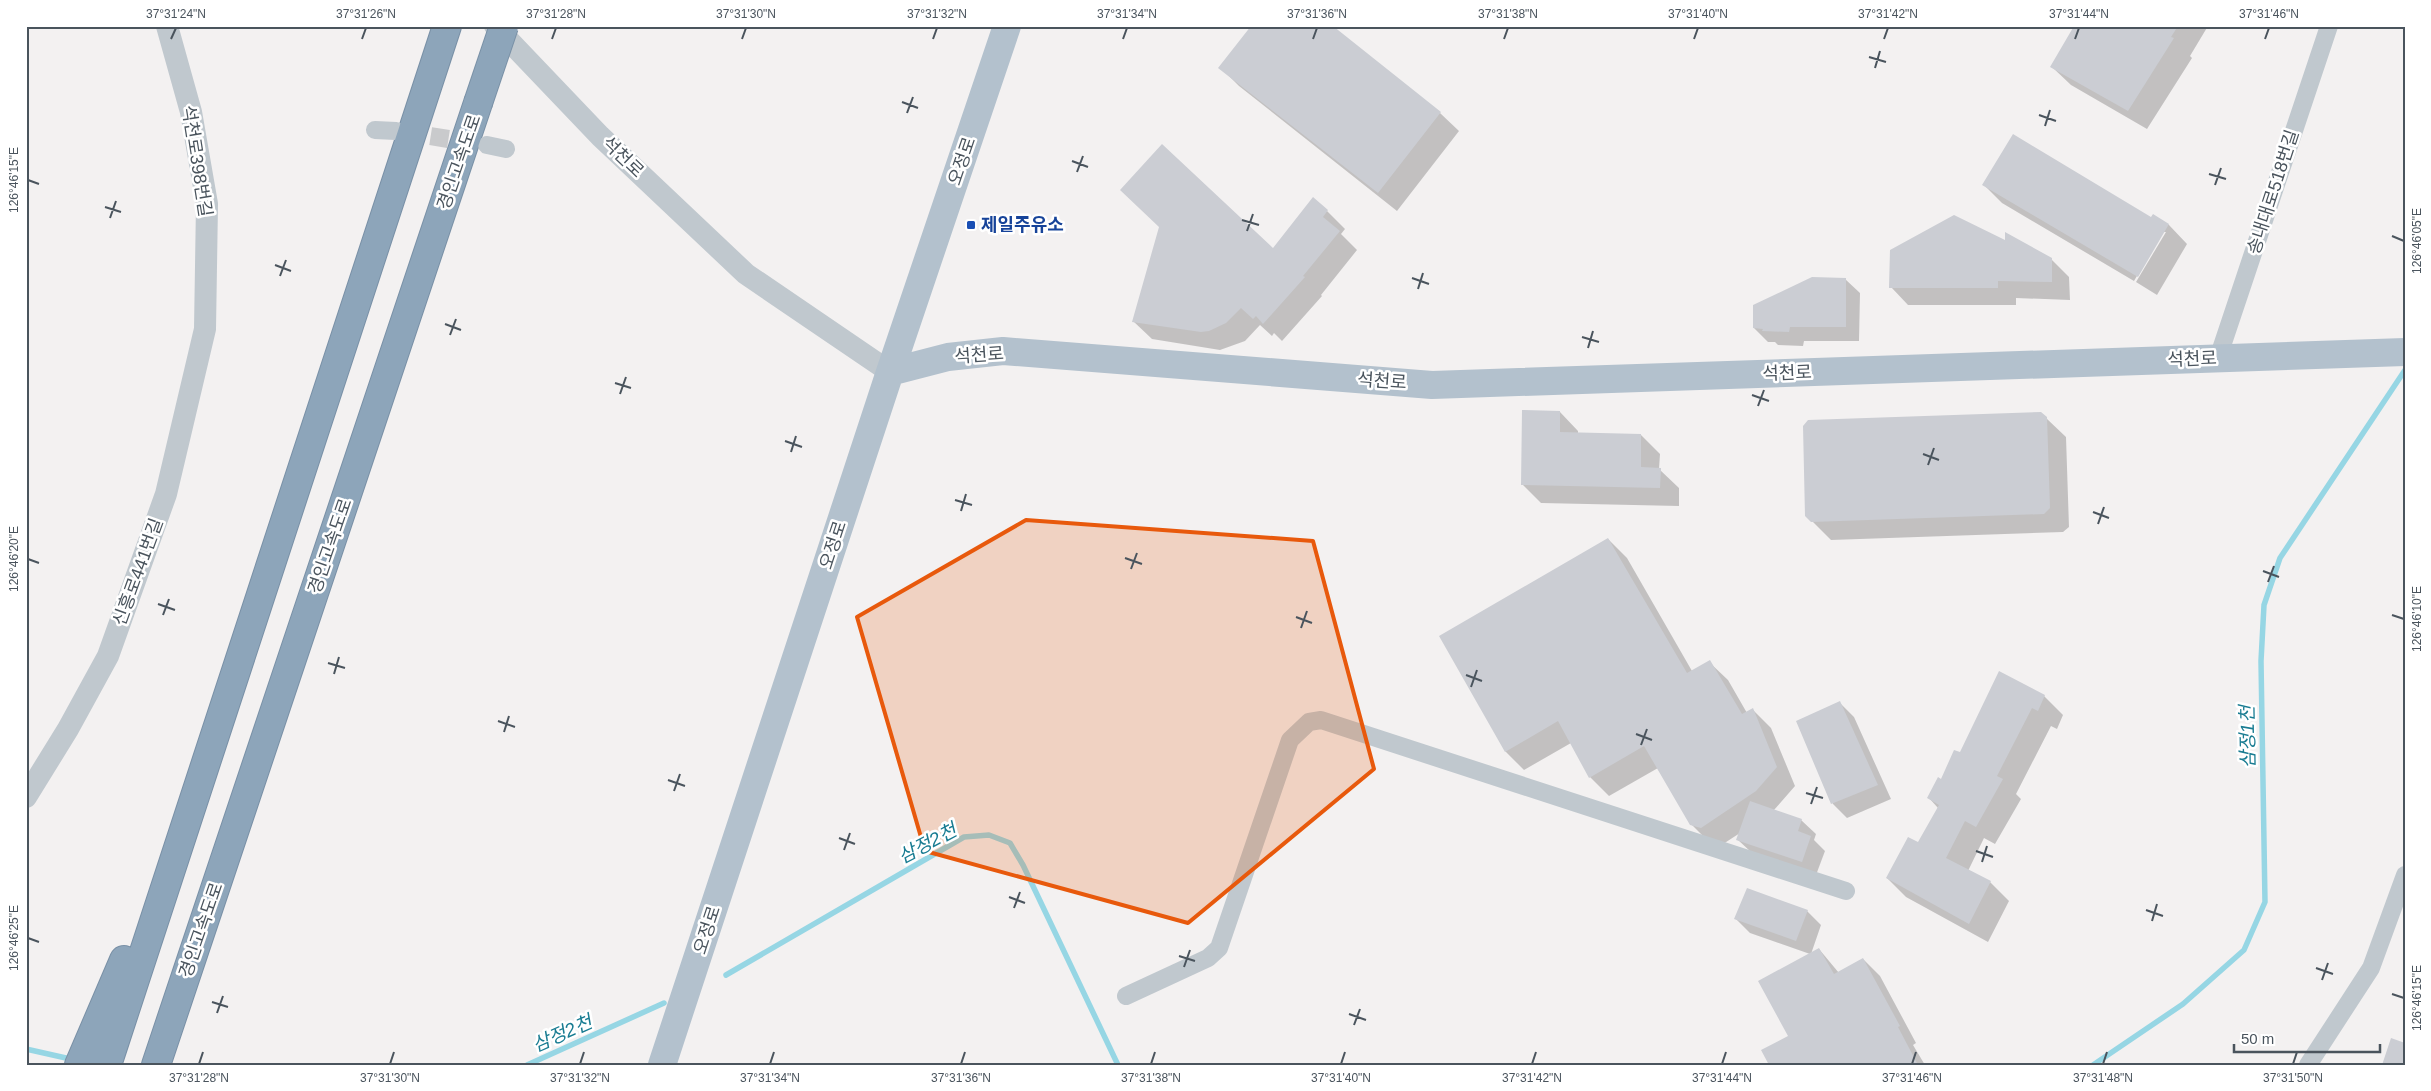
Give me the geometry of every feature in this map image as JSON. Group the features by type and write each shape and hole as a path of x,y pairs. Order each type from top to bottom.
{"highway":[{"path":"107,1065 447,26"},
{"name":"경인고속도로","path":"156,1065 504,26"},
{"path":"79,1065 191,805"}],"main road":[{"name":"오정로","path":"662,1065 890,372 1007,26"},
{"name":"석천로","path":"890,372 948,356 1003,351 1432,385 2405,352"}],"street":[{"name":"석천로398번길","path":"167,26 191,112 207,204 205,329"},
{"name":"석천로","path":"495,26 600,136 746,274 890,372"},
{"name":"송내대로518번길","path":"2218,358 2329,26"},
{"path":"375,130 396,131"},
{"path":"487,145 506,149"},
{"name":"신흥로441번길","path":"26,797 68,729 108,656 166,494 205,329"},
{"path":"1126,996 1208,958 1219,948 1290,740 1309,722 1321,720 1846,891"},
{"path":"2308,1065 2371,968 2405,875"}],"highlighted area":[{"path":"1026,520 1313,541 1374,769 1188,923 925,851 857,617"}],"building":[{"path":"1251,26 1333,26 1441,112 1378,193 1218,68"},
{"path":"2074,26 2178,26 2171,37 2174,38 2128,111 2050,67"},
{"path":"2013,134 2151,217 2153,214 2169,224 2138,277 1982,185"},
{"path":"1162,144 1273,248 1313,197 1328,210 1323,217 1340,231 1303,276 1305,277 1263,324 1256,316 1253,319 1241,308 1226,323 1209,331 1201,332 1132,322 1159,227 1120,190"},
{"path":"1954,215 2005,240 2005,232 2052,258 2052,282 1998,281 1998,288 1889,288 1890,250"},
{"path":"1812,277 1846,278 1846,327 1790,327 1789,332 1762,331 1763,329 1753,328 1753,305"},
{"path":"1522,410 1560,411 1560,432 1641,434 1641,467 1661,468 1660,488 1521,485"},
{"path":"2041,412 2047,417 2050,508 2044,514 1811,522 1805,516 1803,426 1808,420"},
{"path":"1608,538 1687,673 1710,660 1742,714 1753,708 1777,767 1756,791 1701,828 1690,825 1644,746 1589,778 1558,721 1505,752 1439,636"},
{"path":"1999,671 2045,695 2038,711 2032,708 1997,776 2003,779 1976,827 1965,821 1946,858 1991,881 1969,924 1886,878 1908,837 1918,842 1939,805 1927,798 1938,777 1941,779 1954,750 1960,752"},
{"path":"1840,701 1878,785 1831,804 1796,721"},
{"path":"1750,801 1802,819 1798,831 1811,836 1802,862 1736,840"},
{"path":"1747,888 1808,910 1796,941 1734,919"},
{"path":"1819,948 1834,974 1863,958 1900,1026 1898,1027 1918,1065 1769,1065 1761,1050 1788,1036 1758,981"},
{"path":"2391,1038 2405,1043 2405,1065 2382,1065"}],"waterway":[{"name":"삼정1천","path":"2093,1065 2183,1004 2244,950 2265,902 2261,661 2264,605 2280,558 2405,370"},
{"name":"삼정2천","path":"726,975 964,837 989,835 1010,843 1023,865 1118,1065"},
{"name":"삼정2천","path":"527,1065 664,1003"},
{"name":"삼정2천","path":"26,1049 66,1058"}],"tunnel":[{"path":"404,132 474,143"}],"place":[{"name":"제일주유소","path":"971,225"}]}
